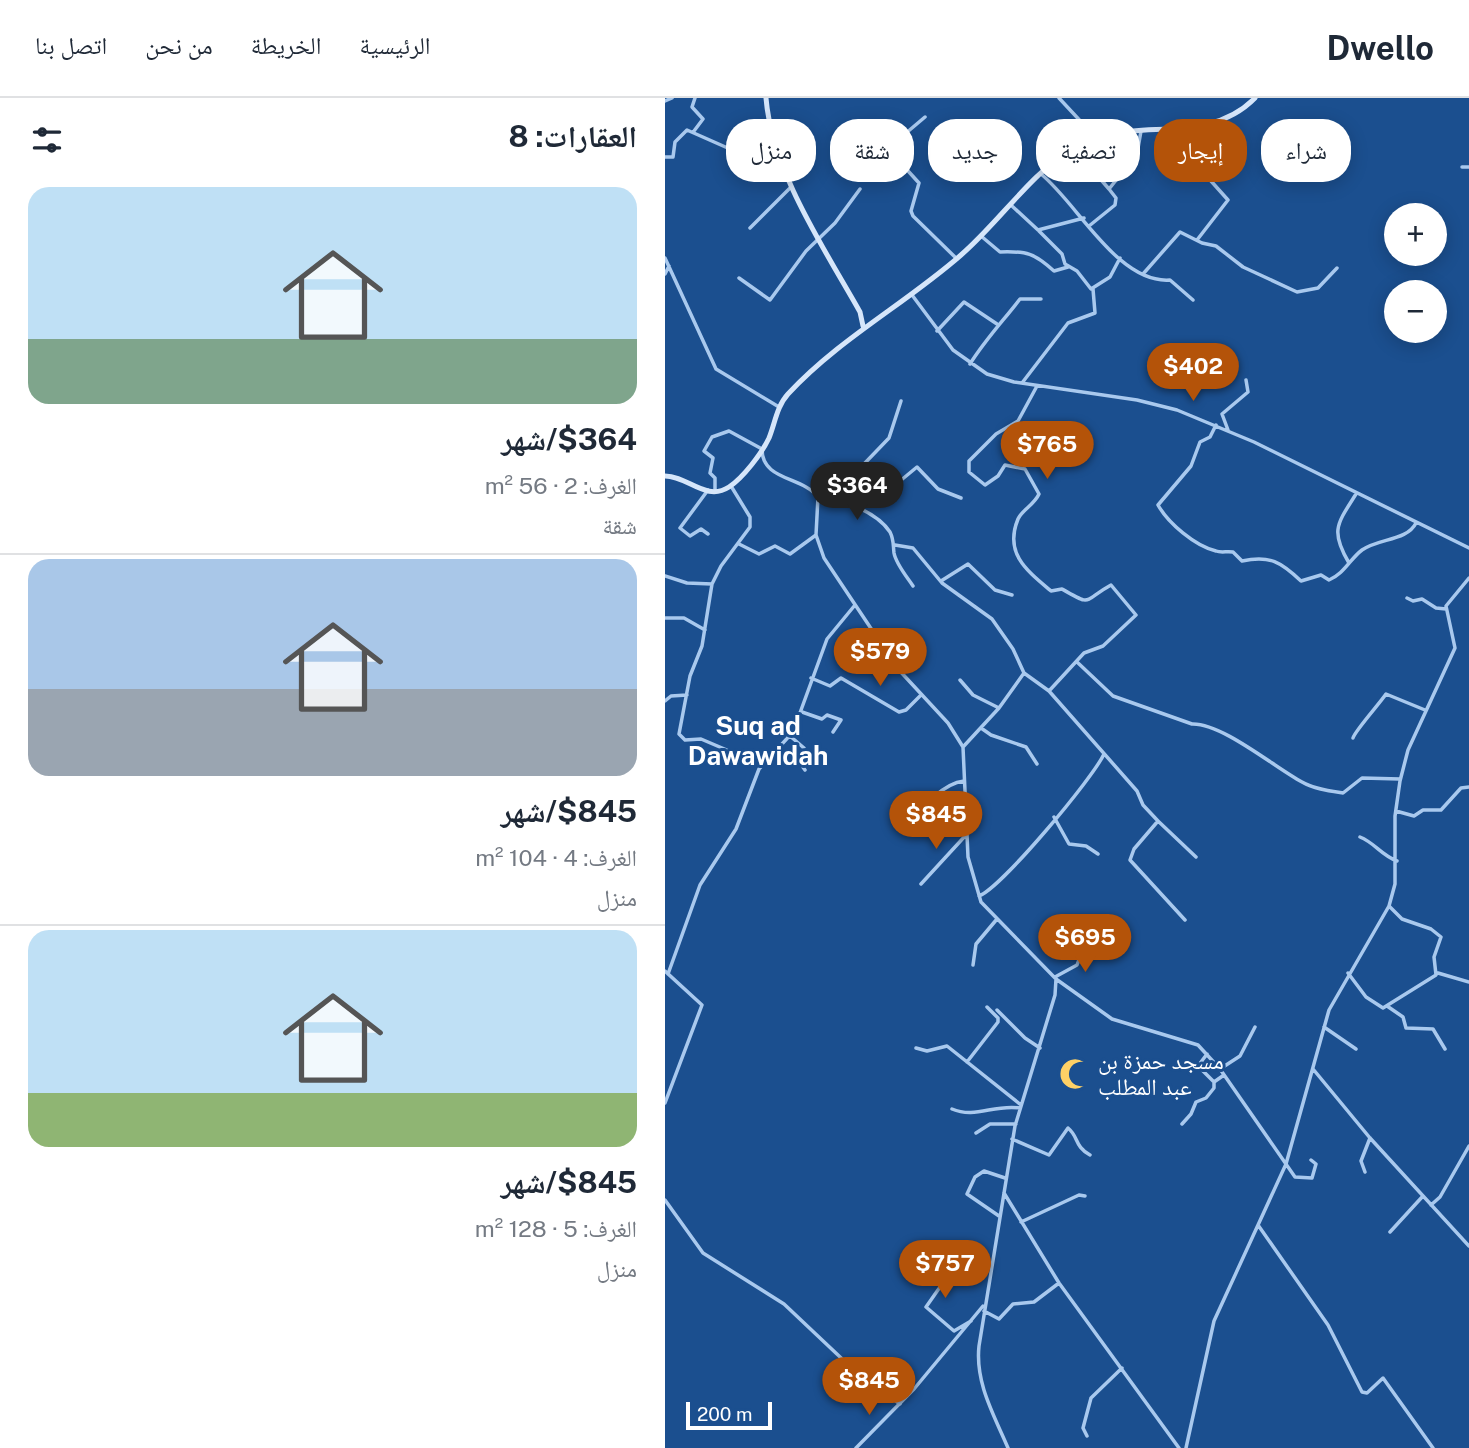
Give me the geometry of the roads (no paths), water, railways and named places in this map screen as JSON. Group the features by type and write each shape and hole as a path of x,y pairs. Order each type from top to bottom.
{"street":[{"path":"665,101 672,98"},
{"path":"767,98 769,119"},
{"path":"1059,98 1078,119"},
{"path":"1224,119 1255,98"},
{"path":"692,99 693,108 703,119 694,131"},
{"path":"925,117 899,138 905,149 899,162 919,183 912,216 957,259"},
{"path":"1109,189 1137,154 1141,131 1154,130"},
{"path":"665,157 673,157 674,145 684,132 694,131 726,147"},
{"path":"1462,167 1469,167"},
{"path":"665,475 680,477 698,489 712,491 731,486 762,449 780,407 796,386 863,326 957,259 1036,179"},
{"path":"792,182 860,312 863,326"},
{"path":"1050,182 1120,258 1157,281 1170,280 1193,300"},
{"path":"1089,226 1116,204 1103,182"},
{"path":"1197,240 1228,200 1212,182"},
{"path":"750,228 793,185"},
{"path":"739,278 769,300 819,237 835,223 860,189"},
{"path":"1012,205 1093,289 1095,313 1068,323 1022,383"},
{"path":"1039,231 1084,218"},
{"path":"1143,274 1178,233 1219,247 1243,267 1301,293 1318,288 1338,268"},
{"path":"981,236 1000,252 1019,250 1037,256 1054,271 1069,267"},
{"path":"665,258 716,369 780,407"},
{"path":"1093,289 1112,275 1120,258"},
{"path":"665,274 669,266"},
{"path":"911,294 937,331 970,364 987,374 1037,386 1137,400 1177,410 1228,430 1469,548"},
{"path":"970,364 997,324 1007,320 1021,298 1041,299"},
{"path":"937,331 964,302 997,324"},
{"path":"860,312 872,320"},
{"path":"1228,430 1222,414 1248,392 1246,380"},
{"path":"1037,386 1018,421 991,438 969,461 968,469 985,485 998,476 1007,464 1029,472 1039,494 1019,518 1012,545 1022,562 1048,589 1053,592 1062,589 1082,601 1090,600 1111,585 1134,610 1134,619 1103,646 1087,651 1049,691"},
{"path":"871,485 864,464 888,438 901,401"},
{"path":"1216,425 1210,438 1200,442 1187,472 1159,502 1159,508 1177,527 1204,546 1216,551 1233,552 1242,561 1265,557 1288,569 1301,581 1315,575 1333,579 1362,550 1377,542 1408,533 1416,523"},
{"path":"708,534 701,529 690,536 680,528 712,491 715,478 710,473 713,458 704,452 712,437 732,431 750,445 762,449"},
{"path":"762,449 763,461"},
{"path":"755,457 763,461 769,469 810,489 818,497 852,506 880,521 895,545 894,554 913,586"},
{"path":"852,506 871,485 888,483 894,486 918,467 938,489 961,498"},
{"path":"731,486 751,521 748,533 721,566 712,584 705,630 687,695 680,737 685,740 701,739 762,765"},
{"path":"1349,564 1335,533 1336,526 1356,493"},
{"path":"818,497 816,535 824,558 898,669 920,696 948,723 963,747 966,835 971,874 979,896 997,919 1056,979 1118,1023 1186,1039 1207,1054 1296,1177 1308,1180 1315,1174 1316,1164 1311,1160"},
{"path":"739,544 759,554 775,546 790,554 816,535"},
{"path":"895,545 913,548 941,582 992,619 1013,649 1024,673 1049,691 1158,821 1196,857"},
{"path":"941,582 968,564 995,590 1012,596"},
{"path":"665,576 687,583 712,584"},
{"path":"1187,1448 1213,1321 1286,1164 1324,1027 1348,973 1375,935 1389,906 1397,861 1396,811 1400,779 1408,750 1455,649 1446,609 1469,578"},
{"path":"1407,598 1413,601 1423,600 1436,608 1446,609"},
{"path":"665,1103 702,1005 667,972 700,885 732,837 762,765 790,736 802,712 811,678 827,639 855,605"},
{"path":"665,618 684,618 705,630"},
{"path":"1076,662 1113,696 1192,724 1206,726 1241,744 1305,784 1343,793 1361,778 1400,779"},
{"path":"963,747 999,708 1024,673"},
{"path":"811,678 829,686 841,678 899,712 906,710 920,696"},
{"path":"960,680 973,695 999,708"},
{"path":"1353,738 1356,729 1371,717 1386,694 1425,710"},
{"path":"665,701 671,696 687,695"},
{"path":"802,712 822,719 827,715 841,720 833,732"},
{"path":"981,728 991,735 1027,747 1037,764"},
{"path":"790,736 804,748 798,760 805,770"},
{"path":"979,896 998,883 1071,801 1104,754"},
{"path":"918,832 913,825 924,808 945,786 964,781"},
{"path":"1396,811 1414,816 1423,810 1441,810 1461,788 1469,787"},
{"path":"1054,817 1069,844 1086,846 1098,854"},
{"path":"1158,821 1134,849 1130,860 1185,920"},
{"path":"921,884 966,835"},
{"path":"1360,837 1372,842 1384,856 1397,861"},
{"path":"1389,906 1402,919 1431,929 1441,937 1434,957 1438,973"},
{"path":"973,965 976,944 997,919"},
{"path":"1056,979 1077,965 1085,943"},
{"path":"1348,973 1366,998 1376,1006 1387,1006 1401,1015 1404,1026 1411,1030 1433,1029 1445,1049"},
{"path":"1387,1006 1438,973 1469,982"},
{"path":"1008,1448 977,1369 983,1311 1012,1139 1055,995 1056,979"},
{"path":"967,1062 998,1022 998,1018 987,1007"},
{"path":"997,1010 1039,1048"},
{"path":"1220,1069 1240,1055 1255,1027"},
{"path":"1324,1027 1356,1049"},
{"path":"916,1048 927,1051 947,1046 1021,1106"},
{"path":"1182,1124 1191,1114 1196,1102 1213,1091 1213,1082 1198,1066 1207,1054"},
{"path":"1312,1069 1370,1138 1469,1245"},
{"path":"1213,1082 1224,1075"},
{"path":"952,1109 967,1114 998,1106 1021,1106"},
{"path":"976,1133 990,1124 1016,1124"},
{"path":"1012,1139 1049,1155 1068,1128 1074,1134 1078,1148 1090,1155"},
{"path":"1365,1172 1360,1165 1370,1138"},
{"path":"1431,1205 1440,1197 1469,1146"},
{"path":"999,1216 967,1194 975,1177 984,1171 1005,1178"},
{"path":"1003,1191 1059,1283 1179,1448"},
{"path":"1021,1222 1079,1195 1085,1196"},
{"path":"1391,1232 1423,1196"},
{"path":"665,1200 703,1253 784,1304 857,1373 899,1404"},
{"path":"1258,1225 1328,1325 1362,1392 1367,1393 1383,1378 1433,1448"},
{"path":"966,1250 926,1307 954,1331 971,1321"},
{"path":"983,1311 999,1319 1013,1304 1034,1302 1059,1283"},
{"path":"856,1448 899,1404 985,1303"},
{"path":"1087,1436 1083,1428 1091,1398 1122,1368"}],"place":[{"name":"مسجد حمزة بن عبد المطلب","path":"1075,1074"}],"district":[{"name":"Suq ad Dawawidah","path":"758,741"}]}
